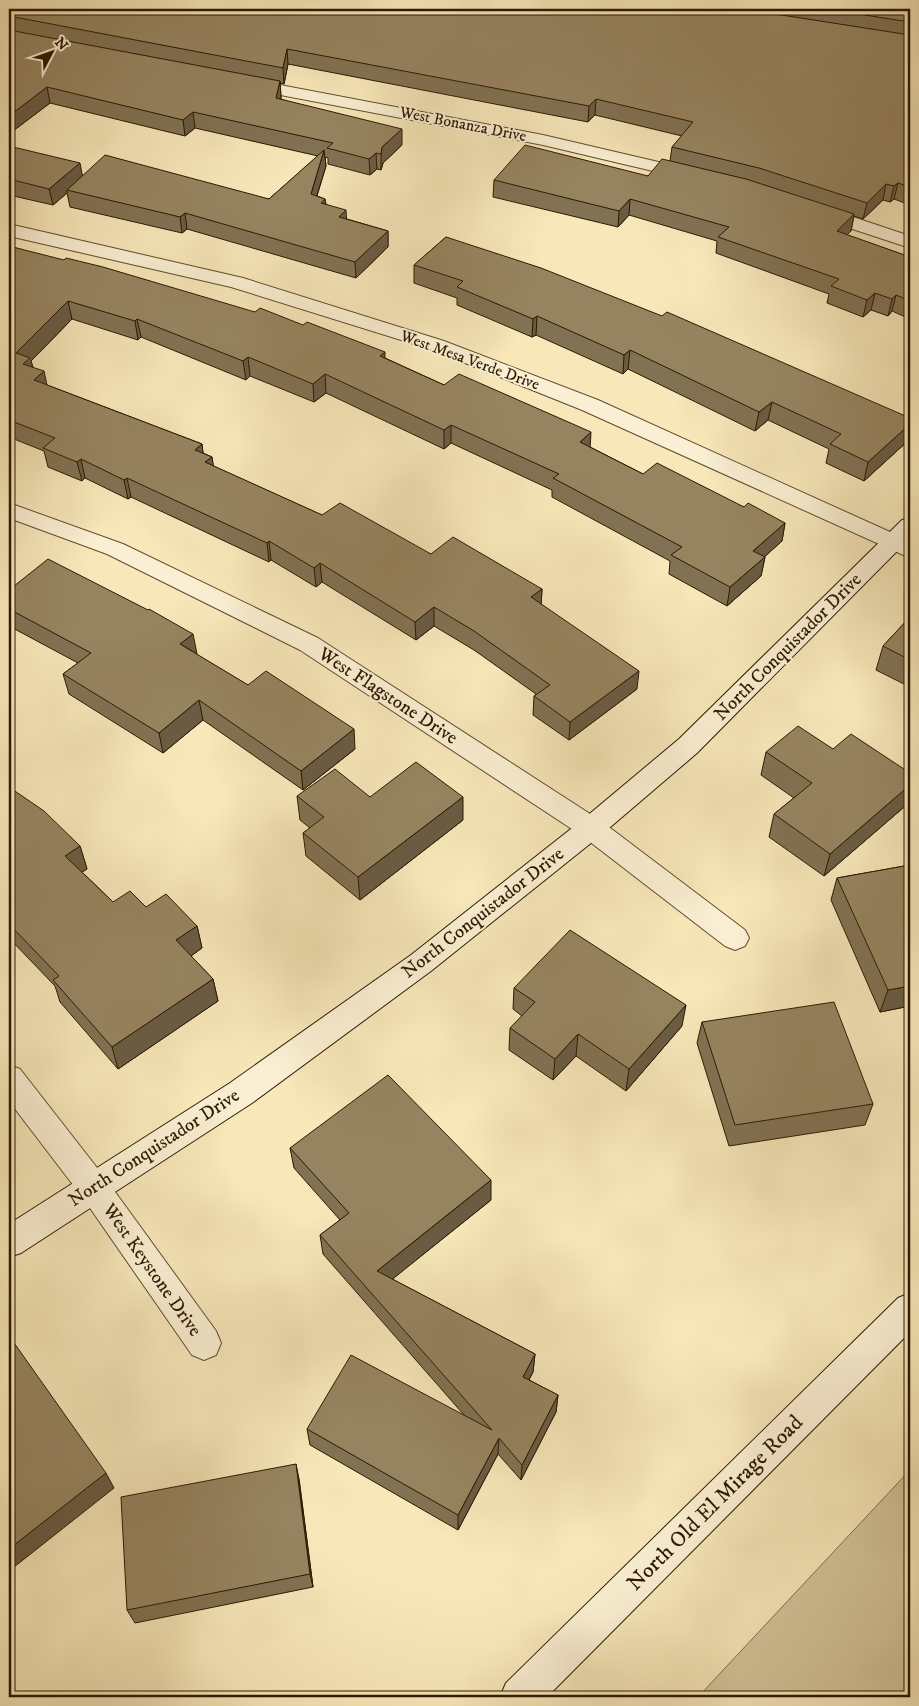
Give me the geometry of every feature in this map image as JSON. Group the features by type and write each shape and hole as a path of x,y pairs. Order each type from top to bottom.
{"street":[{"path":"691,9 758,20"},
{"name":"West Bonanza Drive","path":"228,80 543,140 704,178"},
{"path":"803,207 910,242"},
{"name":"West Mesa Verde Drive","path":"9,230 236,282 437,345 590,405 905,538"},
{"name":"West Flagstone Drive","path":"9,510 115,549 309,644 590,828 735,938"},
{"name":"North Conquistador Drive","path":"9,1242 241,1093 413,969 590,828 688,746 816,621 905,538"},
{"name":"West Keystone Drive","path":"9,1078 94,1188 204,1343"},
{"name":"North Old El Mirage Road","path":"520,1697 910,1309"}],"shaded area":[{"path":"910,1470 910,1697 698,1697"}],"building":[{"path":"9,9 675,9 704,14 709,9 743,9 910,35 910,187 898,183 894,186 886,184 867,203 759,168 672,147 693,122 596,99 589,106 287,49 283,68 9,16"},
{"path":"826,9 910,9 910,22"},
{"path":"9,30 280,81 276,98 402,129 382,147 381,154 376,153 369,159 327,148 333,143 193,112 183,120 47,87 9,116"},
{"path":"525,145 648,176 662,159 746,179 854,214 837,231 910,257 910,301 896,295 892,299 875,293 867,300 831,286 839,279 718,237 729,227 630,199 619,211 494,180"},
{"path":"9,146 80,163 49,189 9,179"},
{"path":"324,150 311,194 325,199 321,203 346,210 339,217 388,231 355,262 185,213 180,217 67,190 105,155 269,199"},
{"path":"446,237 541,268 662,316 667,312 910,418 910,424 868,462 830,444 841,434 772,402 759,412 630,350 624,355 537,316 533,319 457,287 463,281 414,265"},
{"path":"9,246 64,260 66,258 103,267 255,312 260,308 303,325 307,322 385,352 380,356 444,385 459,374 591,432 580,442 643,474 657,463 744,507 748,503 785,523 753,551 765,557 730,587 671,555 682,547 553,478 559,474 451,425 444,430 325,374 313,384 248,357 243,361 137,319 135,321 68,301 16,353 30,358 23,364 44,371 34,380 202,444 195,450 212,457 205,462 322,515 340,503 431,554 453,537 542,589 531,597 639,671 570,722 534,696 550,685 474,631 434,607 415,622 320,563 314,568 269,541 267,543 127,478 124,480 81,459 77,462 43,448 55,438 9,420"},
{"path":"48,559 149,609 193,634 180,644 248,685 266,671 354,729 301,771 199,700 159,733 63,674 91,653 9,609 9,590"},
{"path":"910,617 910,660 883,646"},
{"path":"798,726 833,749 851,734 910,773 910,785 830,854 774,814 812,783 766,752"},
{"path":"416,762 463,797 358,877 303,833 324,817 297,796 335,769 370,797"},
{"path":"9,787 44,811 80,846 65,856 113,902 130,891 146,907 166,894 197,926 176,940 213,979 112,1047 53,980 59,976 9,924"},
{"path":"910,865 910,986 888,990 837,878"},
{"path":"570,930 686,1005 629,1069 578,1034 555,1059 510,1028 535,1002 514,988"},
{"path":"834,1002 873,1104 735,1125 702,1022"},
{"path":"388,1075 491,1180 377,1271 535,1354 523,1377 558,1395 522,1465 499,1438 458,1515 307,1429 351,1355 492,1430 320,1235 349,1213 290,1148"},
{"path":"12,1340 106,1473 9,1549 9,1342"},
{"path":"296,1464 310,1574 127,1610 121,1497"}]}
